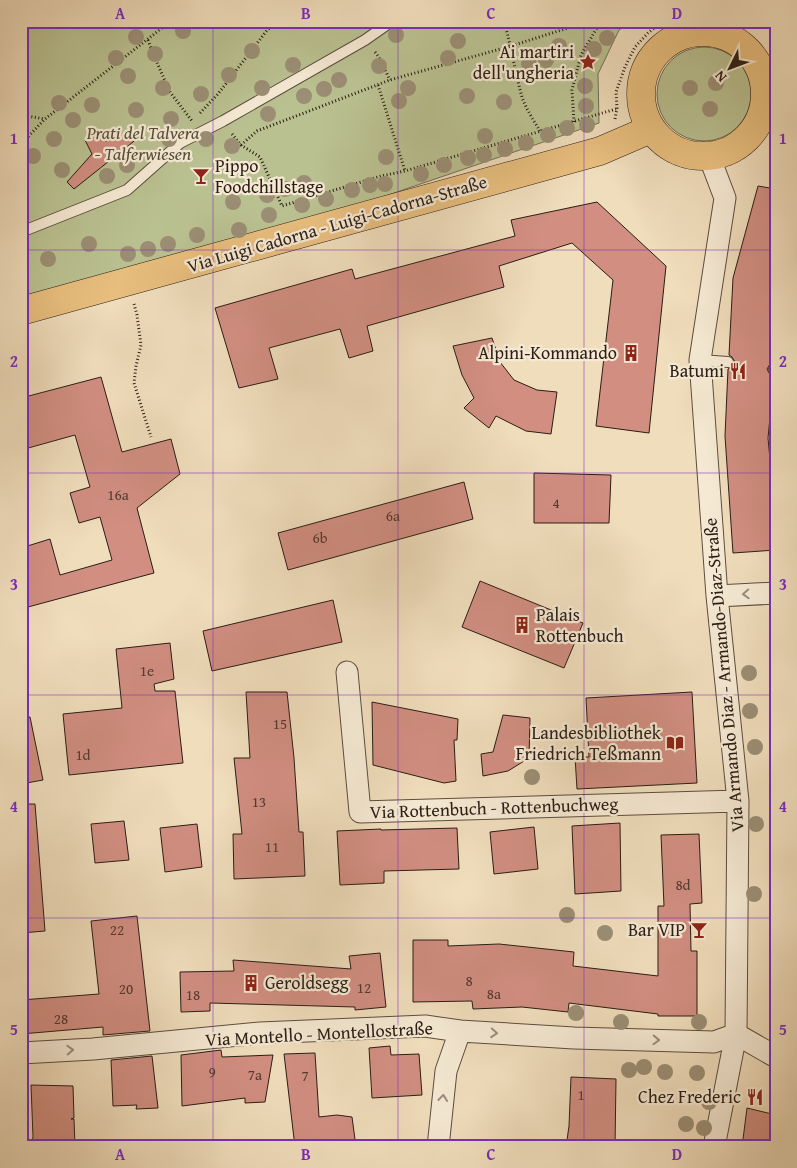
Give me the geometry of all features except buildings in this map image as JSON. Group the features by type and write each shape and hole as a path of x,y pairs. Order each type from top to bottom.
{"main road":[{"path":"735,29 759,66 771,101 746,140 726,152 709,156 696,156 682,153 667,145 651,130 643,112 640,91 646,67 657,51 668,41 681,35 699,31 719,33 735,29"},
{"name":"Via Luigi Cadorna - Luigi-Cadorna-Straße","path":"21,311 600,151 651,130"}],"street":[{"name":"Via Armando Diaz - Armando-Diaz-Straße","path":"709,156 725,198 700,360 717,596 738,801 736,1034 714,1147"},
{"path":"717,596 776,593"},
{"name":"Via Rottenbuch - Rottenbuchweg","path":"347,672 360,812 738,801"},
{"name":"Via Montello - Montellostraße","path":"21,1053 93,1049 269,1032 425,1026 460,1031 574,1038 714,1042 736,1034"},
{"path":"438,1147 446,1071 460,1031"},
{"path":"736,1034 776,1057"}],"lane":[{"path":"21,232 127,190 180,143 223,121 365,40 392,21"},
{"path":"700,360 728,362"},
{"path":"21,613 23,613 22,609"}],"path":[{"path":"21,144 45,119 171,21"},
{"path":"266,21 268,29"},
{"path":"218,94 268,29 282,21"},
{"path":"504,21 523,98 540,132"},
{"path":"590,21 511,46 390,80 258,131 240,145 260,157 282,206 616,109"},
{"path":"574,122 572,90 581,55 601,21"},
{"path":"148,40 170,92 192,122 188,138"},
{"path":"378,56 390,80"},
{"path":"378,85 405,171"},
{"path":"21,115 45,119"},
{"path":"128,282 137,315 141,345 134,383 151,437"}],"green space":[{"name":"Prati del Talvera - Talferwiesen","path":"21,21 632,21 619,30 598,74 599,123 277,233 21,306"},
{"path":"704,47 722,51 737,61 747,76 751,94 747,112 737,127 722,137 704,141 686,137 671,127 661,112 657,94 661,76 671,61 686,51"}],"place":[{"name":"Ai martiri dell'ungheria","path":"588,62"},
{"name":"Pippo Foodchillstage","path":"201,176"},
{"name":"Alpini-Kommando","path":"631,353"},
{"name":"Batumi","path":"738,371"},
{"name":"Palais Rottenbuch","path":"522,625"},
{"name":"Landesbibliothek Friedrich Teßmann","path":"675,743"},
{"name":"Bar VIP","path":"699,930"},
{"name":"Geroldsegg","path":"251,983"},
{"name":"Chez Frederic","path":"755,1097"}]}
